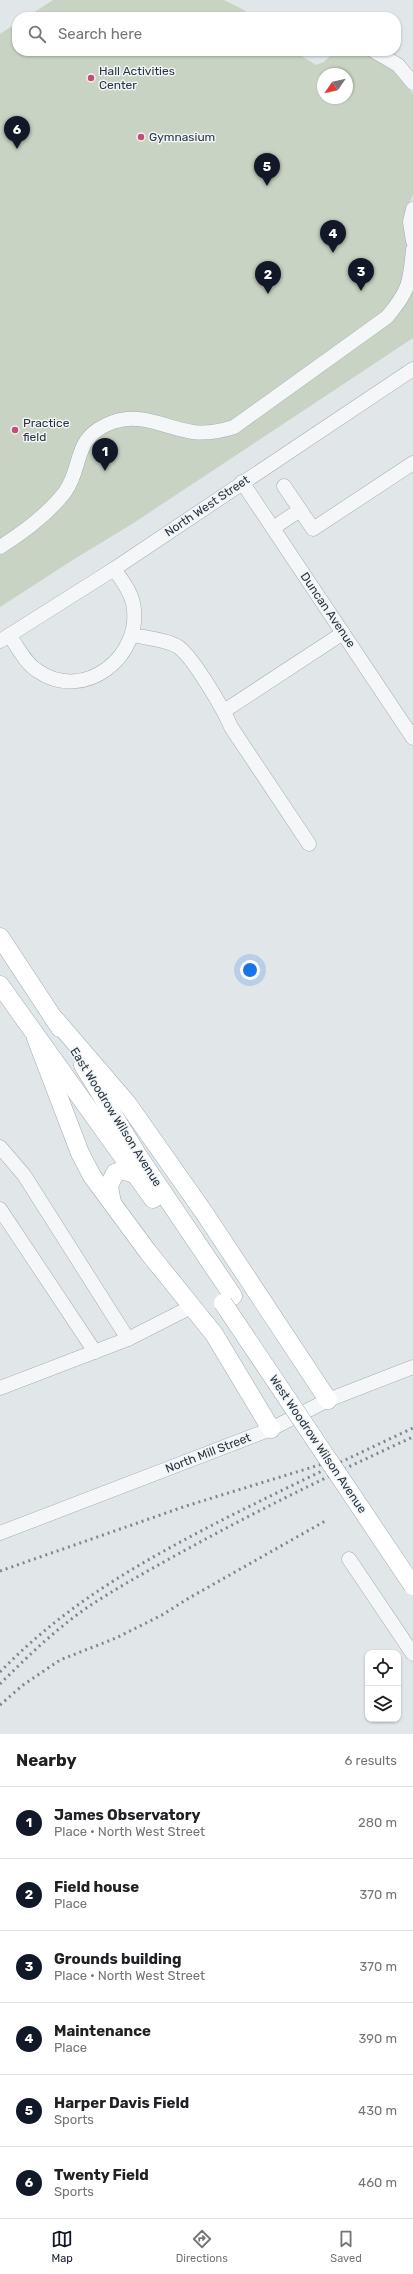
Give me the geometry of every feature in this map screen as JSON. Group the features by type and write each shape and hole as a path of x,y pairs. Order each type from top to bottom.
{"main road":[{"name":"East Woodrow Wilson Avenue","path":"0,937 54,1018 228,1299"},
{"name":"East Woodrow Wilson Avenue","path":"0,985 36,1038 228,1299"},
{"path":"54,1018 127,1103 205,1214 328,1400"},
{"path":"36,1038 80,1153 92,1176 191,1307 214,1334 271,1429"},
{"path":"112,1203 109,1186 115,1173 123,1170 137,1176"},
{"name":"West Woodrow Wilson Avenue","path":"228,1299 413,1564"},
{"name":"West Woodrow Wilson Avenue","path":"228,1299 413,1586"}],"street":[{"path":"383,56 398,65 413,83"},
{"path":"413,209 410,222 413,241"},
{"path":"0,547 24,532 65,491 83,445 95,433 111,423 136,418 149,420 192,432 206,433 234,427 241,422 387,316 407,290 413,250"},
{"name":"North West Street","path":"5,638 114,569 242,482 411,376"},
{"path":"284,486 313,529 413,463"},
{"name":"Duncan Avenue","path":"242,482 413,738"},
{"path":"273,528 300,510"},
{"path":"5,638 29,664 38,671 54,678 72,681 95,676 110,667 124,652 132,635 134,619 133,604 128,590 114,569"},
{"path":"224,711 343,633"},
{"path":"132,635 170,643 181,649 224,711 231,727 309,844"},
{"path":"0,1147 24,1175 128,1339"},
{"path":"0,1209 95,1352"},
{"path":"0,1388 128,1339 191,1307"},
{"name":"North Mill Street","path":"0,1533 271,1429 328,1400 413,1367"},
{"path":"349,1559 413,1654"}],"green space":[{"path":"53,0 224,0 246,12 35,12"},
{"path":"12,26 12,56 302,56 316,65 324,62 330,56 368,56 393,70 413,94 413,193 406,217 408,249 413,257 413,338 132,524 0,607 0,34"}],"railway":[{"path":"0,1672 26,1647 80,1603 137,1566 230,1516 413,1428"},
{"path":"0,1684 57,1631 81,1612 115,1590 147,1571 266,1507 413,1437"},
{"path":"0,1571 186,1506 329,1462"},
{"path":"0,1705 23,1685 60,1660 116,1638 162,1615 189,1598 327,1520"}],"place":[{"name":"Hall Activities Center","path":"91,78"},
{"name":"Gymnasium","path":"141,137"},
{"name":"Twenty Field","path":"17,149"},
{"name":"Harper Davis Field","path":"267,186"},
{"name":"Maintenance","path":"333,253"},
{"name":"Grounds building","path":"361,291"},
{"name":"Field house","path":"268,294"},
{"name":"Practice field","path":"15,430"},
{"name":"James Observatory","path":"105,471"}]}
